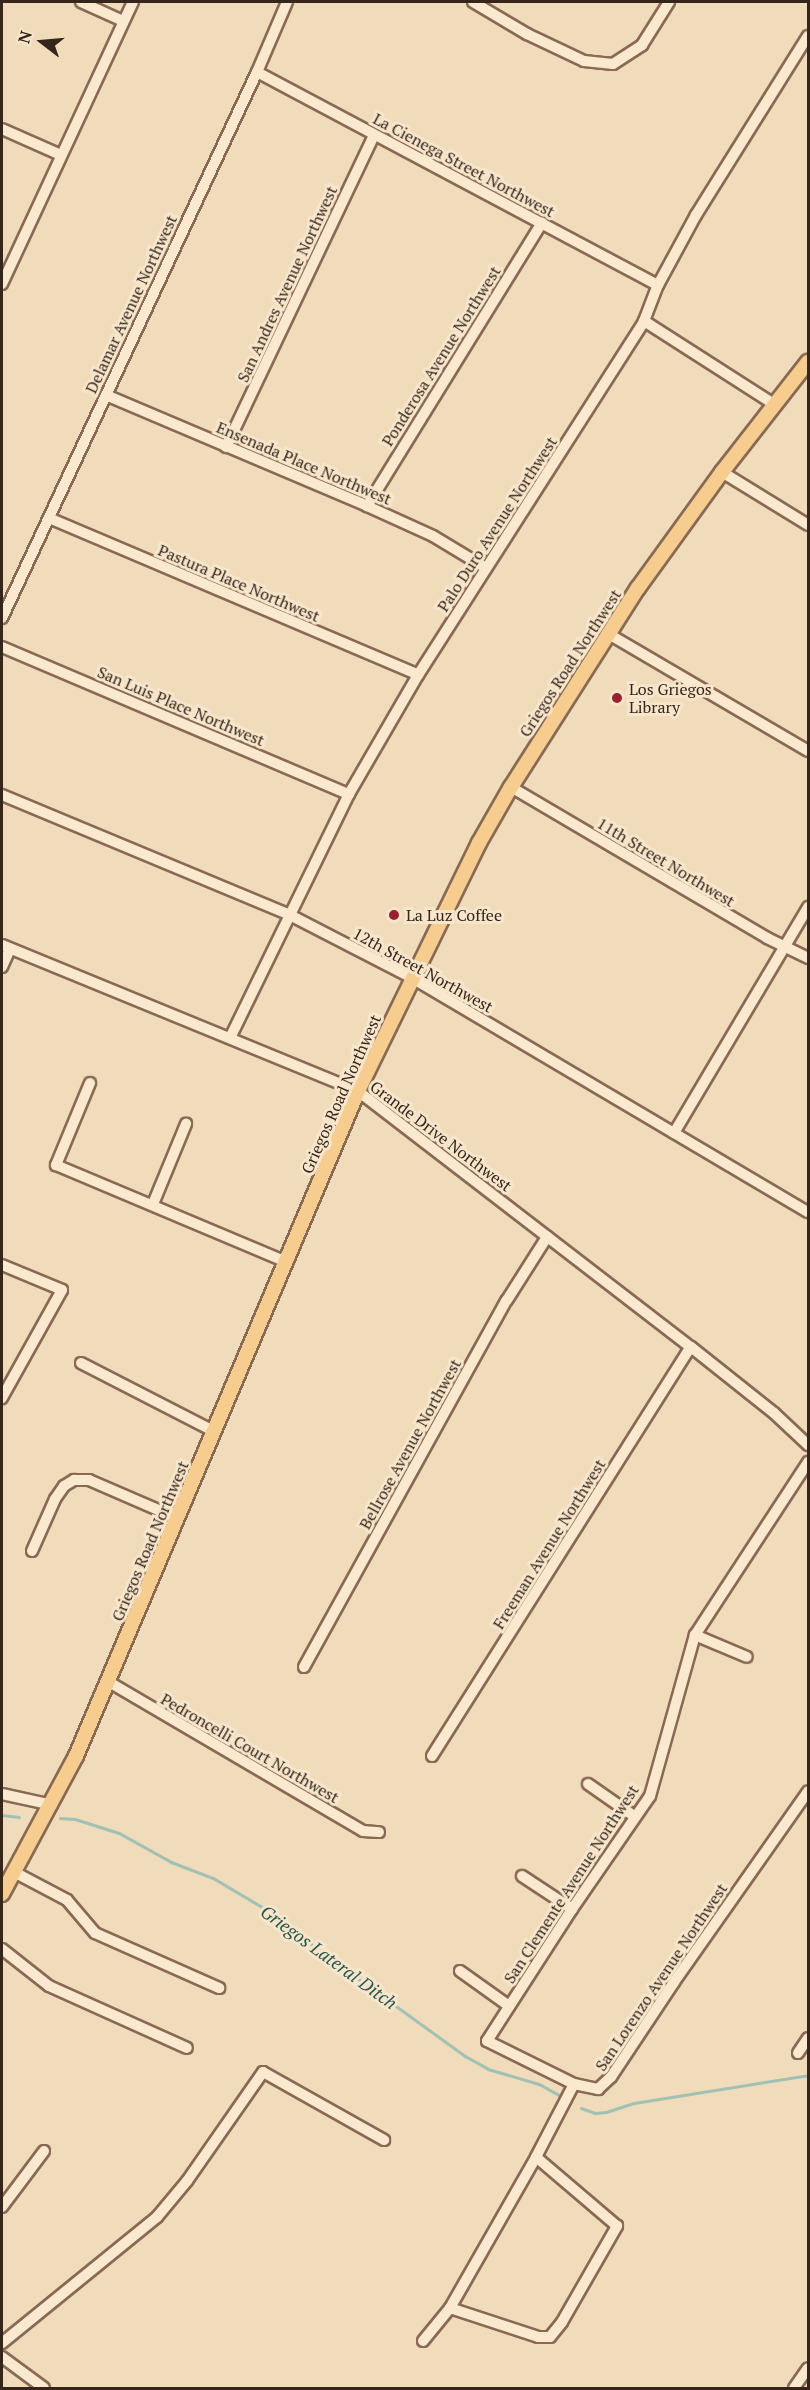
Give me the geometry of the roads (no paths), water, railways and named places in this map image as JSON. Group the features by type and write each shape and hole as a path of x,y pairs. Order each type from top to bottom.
{"main road":[{"name":"Griegos Road Northwest","path":"2,1894 51,1805 109,1682 357,1091 480,843 511,787 607,633 722,472 808,362"}],"street":[{"path":"81,2 123,21"},
{"path":"2,284 133,2"},
{"name":"Delamar Avenue Northwest","path":"2,618 257,72 286,2"},
{"path":"473,2 527,34 584,61 614,64 642,45 669,2"},
{"name":"Palo Duro Avenue Northwest","path":"230,1038 349,794 418,675 644,321 658,285 696,215 808,36"},
{"name":"La Cienega Street Northwest","path":"257,72 658,285"},
{"path":"2,129 61,155"},
{"name":"San Andres Avenue Northwest","path":"226,447 374,135"},
{"name":"Ponderosa Avenue Northwest","path":"367,506 542,222"},
{"path":"644,321 774,404"},
{"name":"Ensenada Place Northwest","path":"106,395 433,536 486,568"},
{"path":"722,472 808,525"},
{"name":"Pastura Place Northwest","path":"48,518 418,675"},
{"path":"607,633 808,751"},
{"name":"San Luis Place Northwest","path":"2,647 349,794"},
{"name":"11th Street Northwest","path":"511,787 767,938 787,945 808,958"},
{"name":"12th Street Northwest","path":"2,795 290,915 412,978 808,1212"},
{"path":"674,1133 808,907"},
{"path":"2,967 6,947"},
{"name":"Grande Drive Northwest","path":"6,947 357,1091 691,1347 774,1413 808,1444"},
{"path":"90,1083 57,1165 287,1262"},
{"path":"153,1204 186,1124"},
{"name":"Bellrose Avenue Northwest","path":"304,1667 507,1300 547,1237"},
{"path":"2,1265 62,1290 2,1398"},
{"name":"Freeman Avenue Northwest","path":"432,1756 691,1347"},
{"path":"81,1363 215,1432"},
{"name":"San Clemente Avenue Northwest","path":"574,2084 487,2041 633,1816 650,1796 695,1635 808,1462"},
{"path":"32,1551 55,1499 64,1486 74,1480 88,1480 177,1518"},
{"path":"695,1635 747,1657"},
{"name":"Pedroncelli Court Northwest","path":"109,1682 363,1831 378,1833"},
{"path":"588,1784 633,1816"},
{"name":"San Lorenzo Avenue Northwest","path":"574,2084 598,2089 611,2077 674,1982 808,1791"},
{"path":"2,1794 51,1805"},
{"path":"14,1872 67,1900 94,1933 219,1988"},
{"path":"522,1876 572,1909"},
{"path":"2,1949 49,1986 187,2048"},
{"path":"460,1971 509,2006"},
{"path":"798,2053 808,2038"},
{"path":"2,2343 157,2217 187,2181 263,2072 384,2140"},
{"path":"423,2341 450,2308 536,2157 574,2084"},
{"path":"2,2207 44,2151"},
{"path":"450,2308 538,2337 550,2337 562,2322 617,2226 536,2157"},
{"path":"2,2357 44,2388"},
{"path":"794,2388 808,2368"}],"waterway":[{"name":"Griegos Lateral Ditch","path":"2,1815 19,1817"},
{"name":"Griegos Lateral Ditch","path":"60,1818 75,1819 119,1833 171,1862 213,1878 287,1922 317,1949 465,2056 488,2069 539,2084 559,2095"},
{"name":"Griegos Lateral Ditch","path":"581,2108 595,2113 606,2112 634,2103 808,2075"}],"place":[{"name":"Los Griegos Library","path":"617,698"},
{"name":"La Luz Coffee","path":"394,915"}]}
